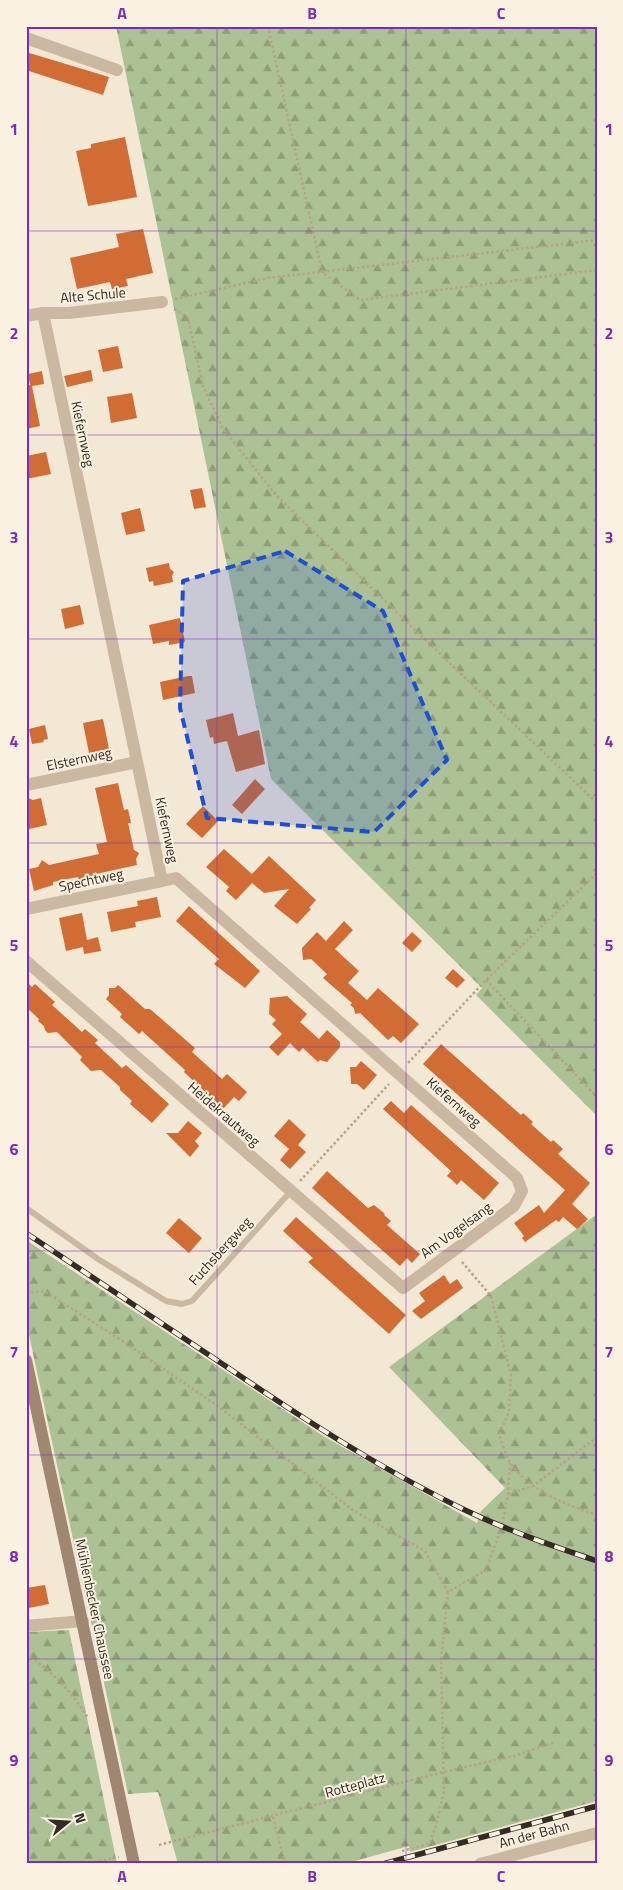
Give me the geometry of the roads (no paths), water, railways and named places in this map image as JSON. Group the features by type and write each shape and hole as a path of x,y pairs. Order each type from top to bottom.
{"main road":[{"name":"Mühlenbecker Chaussee","path":"26,1360 133,1859"}],"street":[{"path":"26,38 117,70"},
{"name":"Alte Schule","path":"26,316 162,302"},
{"name":"Kiefernweg","path":"43,313 162,881 176,878 517,1178 522,1191"},
{"name":"Elsternweg","path":"26,785 137,762"},
{"name":"Spechtweg","path":"26,908 162,881"},
{"name":"Heidekrautweg","path":"26,961 403,1288"},
{"name":"Am Vogelsang","path":"403,1288 514,1206 522,1191"},
{"path":"26,1626 83,1621"},
{"name":"An der Bahn","path":"480,1864 597,1833"}],"lane":[{"name":"Fuchsbergweg","path":"26,1208 98,1259 166,1302 182,1304 192,1302 291,1191"}],"railway":[{"path":"26,1233 283,1404 373,1461 467,1511 531,1538 597,1561"},
{"path":"383,1864 597,1806"}]}
